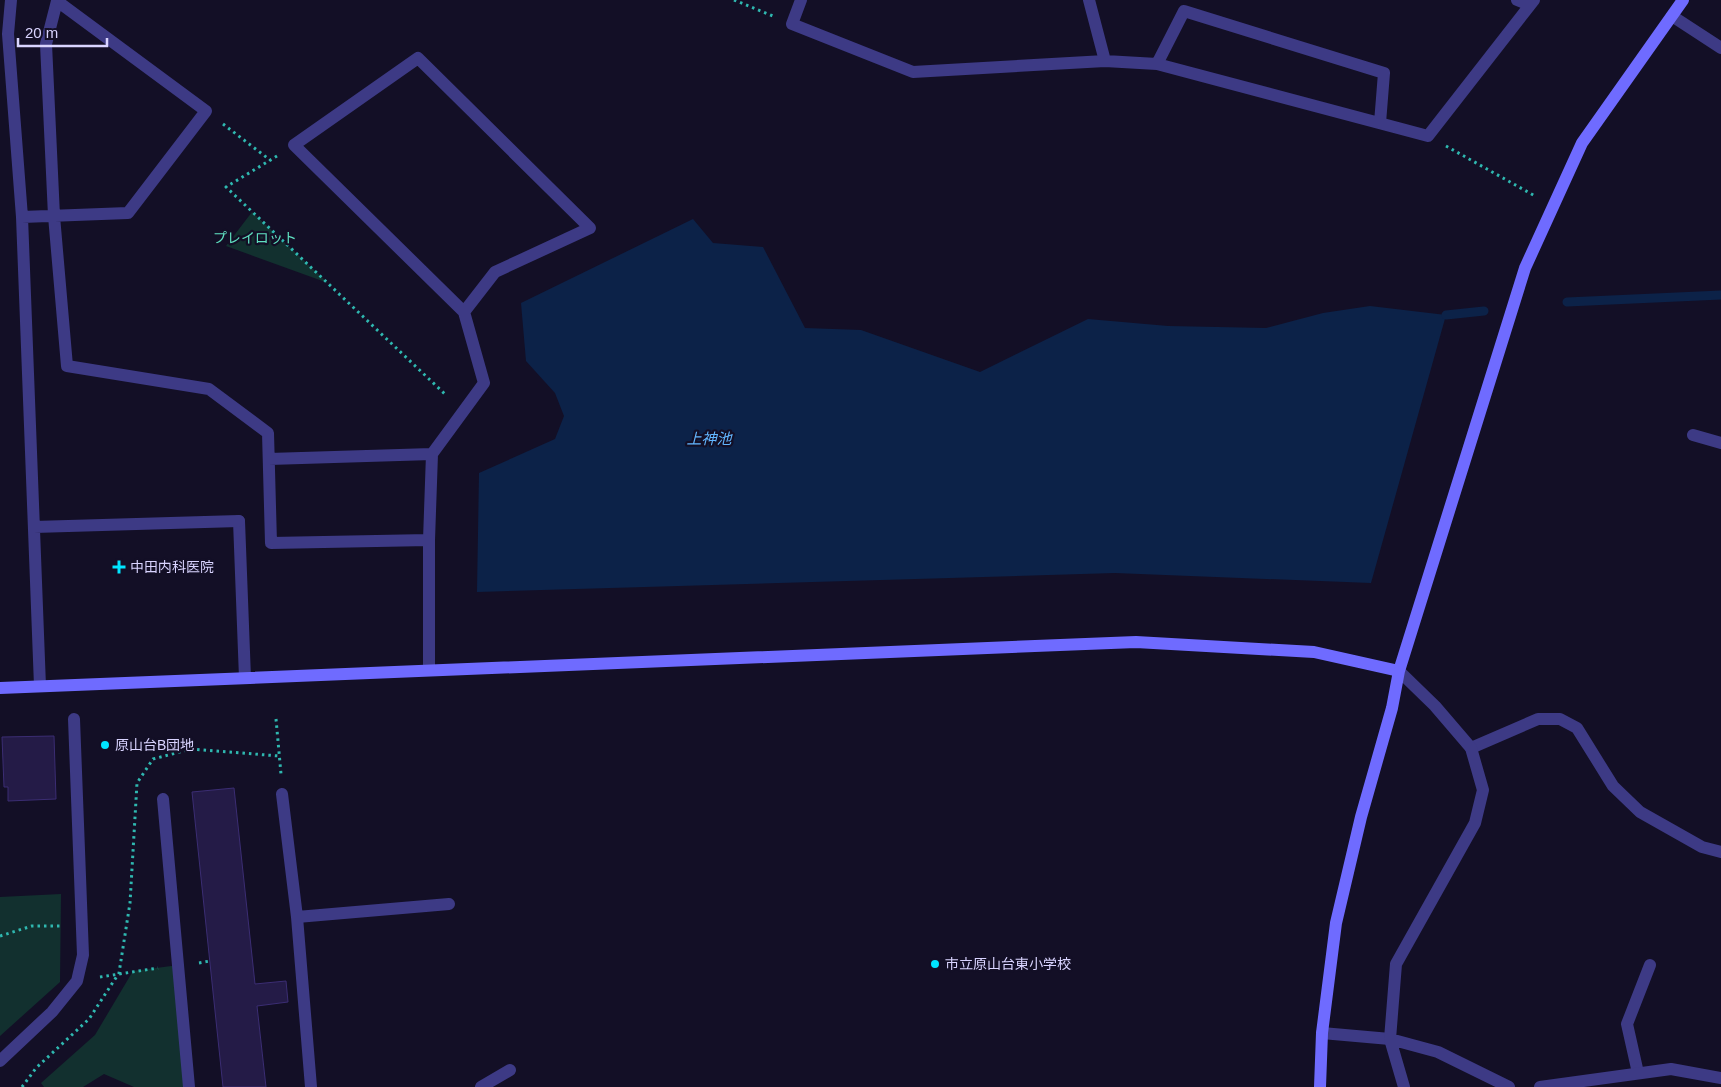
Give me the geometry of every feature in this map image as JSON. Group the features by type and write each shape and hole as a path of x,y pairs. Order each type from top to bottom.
{"street":[{"path":"12,0 8,34 22,218 40,686"},
{"path":"801,0 792,24 912,72 1105,61 1157,64 1428,136 1532,2"},
{"path":"1090,0 1105,61"},
{"path":"1517,0 1532,2"},
{"path":"1320,1087 1322,1033 1336,923 1361,818 1392,708 1399,671 1525,268 1582,143 1683,0"},
{"path":"22,218 54,216 128,213 206,111 57,1 46,44 54,216 67,366 209,388 268,433 270,543 429,540"},
{"path":"1157,64 1184,11 1384,73 1380,123"},
{"path":"1672,16 1721,48"},
{"path":"429,670 429,540 432,454 484,383 464,312 294,145 418,58 590,228 495,272 464,312"},
{"path":"1693,435 1721,443"},
{"path":"269,459 432,454"},
{"path":"34,527 239,521 245,678"},
{"path":"0,688 1136,642 1314,652 1399,671 1435,706 1470,748 1482,790 1475,823 1396,964 1390,1039 1404,1087"},
{"path":"0,1061 52,1012 77,981 83,955 74,719"},
{"path":"1470,748 1538,719 1560,719 1577,728 1613,786 1640,812 1702,847 1721,852"},
{"path":"282,794 297,917 311,1087"},
{"path":"163,800 189,1087"},
{"path":"297,917 449,904"},
{"path":"1638,1073 1627,1024 1650,965"},
{"path":"1322,1033 1390,1039 1438,1052 1509,1087"},
{"path":"1540,1087 1670,1069 1721,1078"},
{"path":"481,1087 510,1070"}],"path":[{"path":"734,0 792,24"},
{"path":"206,111 270,160"},
{"path":"1428,136 1553,206"},
{"path":"294,145 226,187 463,411"},
{"path":"276,719 282,794"},
{"path":"0,936 32,926 82,926"},
{"path":"77,981 119,973 210,961"},
{"path":"22,1087 36,1068 89,1019 119,973"}],"green space":[{"name":"プレイロット","path":"252,212 328,283 226,246"},
{"path":"61,894 60,982 0,1036 0,897"},
{"path":"179,965 189,1087 134,1087 104,1074 83,1087 44,1087 41,1083 95,1035 133,971"}],"water":[{"name":"上神池","path":"693,219 713,243 763,247 805,328 861,330 980,372 1088,319 1168,326 1266,328 1323,313 1370,306 1446,315 1371,583 1115,573 477,592 479,473 555,439 564,416 555,393 526,361 521,303"}],"building":[{"path":"54,736 56,799 8,801 8,787 4,787 2,737"},
{"path":"234,788 255,984 286,981 288,1002 257,1006 266,1087 223,1087 192,792"}],"waterway":[{"path":"1567,302 1721,295"},
{"path":"1446,315 1484,311"}],"place":[{"name":"中田内科医院","path":"119,567"},
{"name":"原山台B団地","path":"105,745"},
{"name":"市立原山台東小学校","path":"935,964"}]}
